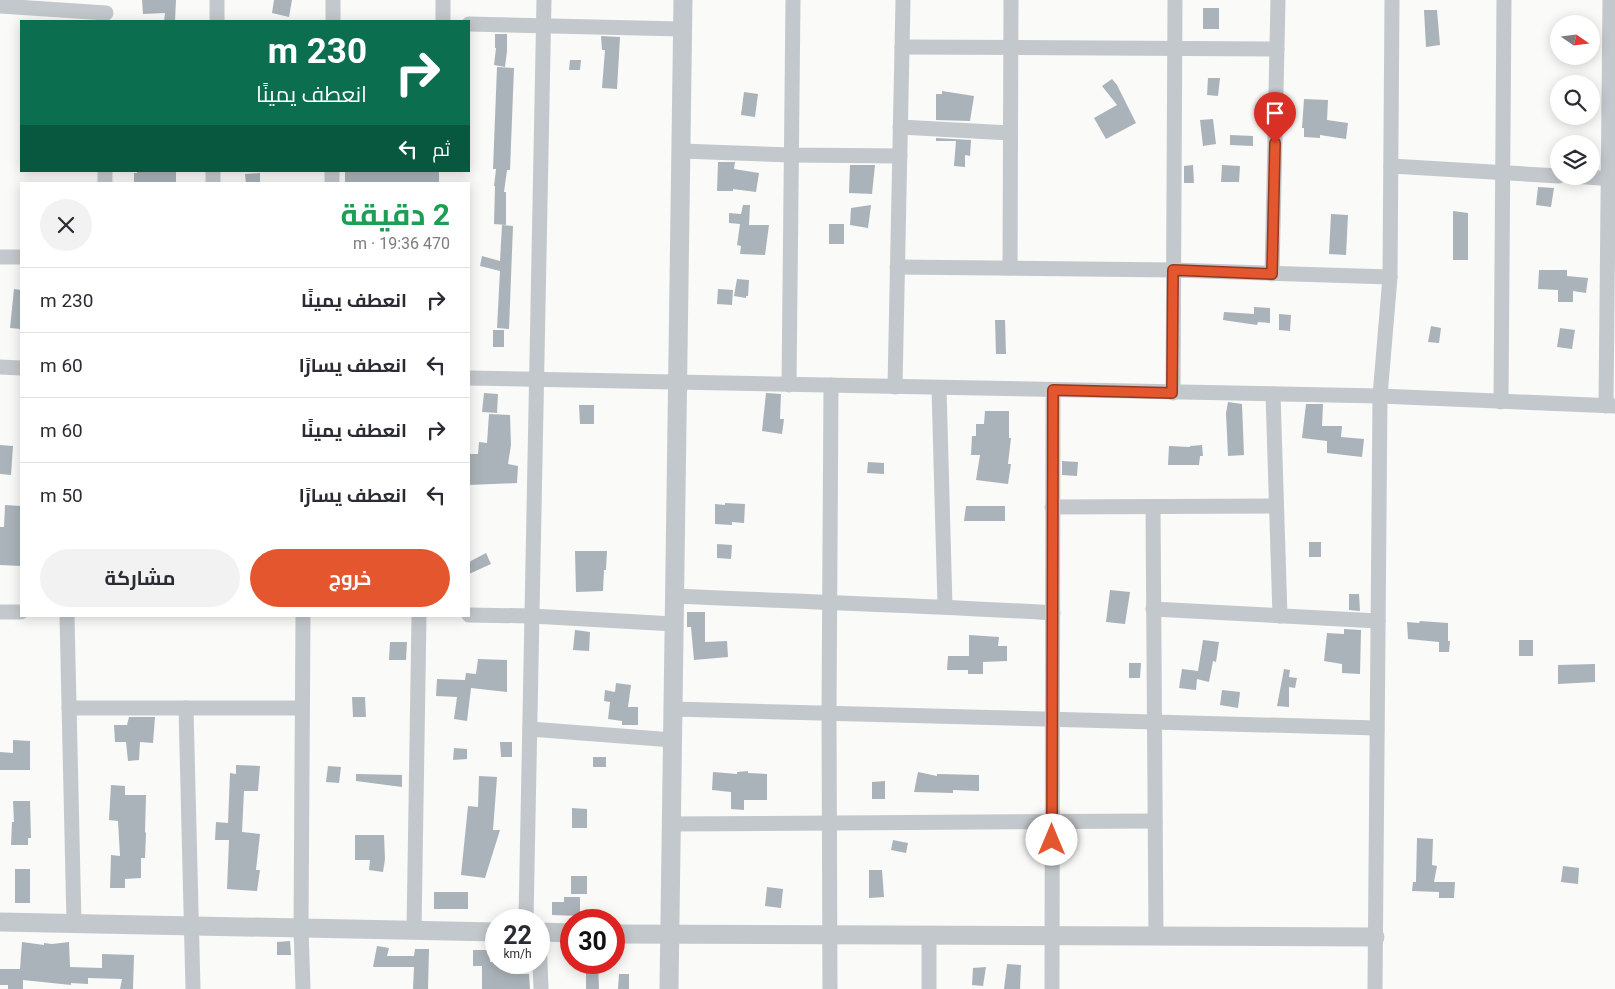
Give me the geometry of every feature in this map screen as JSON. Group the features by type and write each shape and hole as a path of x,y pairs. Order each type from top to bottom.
{"street":[{"path":"216,20 217,0"},
{"path":"333,0 333,20"},
{"path":"442,20 443,0"},
{"path":"526,909 544,0"},
{"path":"670,989 683,0"},
{"path":"789,385 793,0"},
{"path":"895,387 903,0"},
{"path":"1010,268 1011,0"},
{"path":"1172,393 1175,0"},
{"path":"1272,274 1278,0"},
{"path":"1375,989 1380,396 1390,277 1392,0"},
{"path":"1501,402 1504,0"},
{"path":"470,378 1380,396 1610,406 1612,178 1610,0"},
{"path":"0,6 106,11"},
{"path":"470,24 682,29"},
{"path":"902,47 1277,49"},
{"path":"900,127 1010,133"},
{"path":"681,151 900,156"},
{"path":"1391,166 1550,176"},
{"path":"0,257 20,258"},
{"path":"897,267 1173,270 1390,277"},
{"path":"0,367 20,368"},
{"path":"830,989 829,603 831,386"},
{"path":"939,388 945,606"},
{"path":"1052,989 1053,390"},
{"path":"1273,394 1280,616"},
{"path":"1052,507 1276,506"},
{"path":"1153,507 1156,936"},
{"path":"675,596 945,606 1053,613"},
{"path":"1153,609 1378,621"},
{"path":"0,612 20,612"},
{"path":"470,615 532,616 674,624"},
{"path":"67,617 74,923"},
{"path":"303,617 301,928 304,989"},
{"path":"414,930 419,617"},
{"path":"69,708 302,708"},
{"path":"186,708 193,989"},
{"path":"673,709 1377,728"},
{"path":"530,729 673,740"},
{"path":"672,824 1155,821"},
{"path":"0,922 485,932"},
{"path":"625,934 1376,937"},
{"path":"930,936 930,989"},
{"path":"540,974 541,989"}],"building":[{"path":"142,0 176,0 175,20 164,20 165,13 143,14"},
{"path":"274,0 292,0 289,17 272,13"},
{"path":"1203,8 1219,8 1219,29 1203,29"},
{"path":"1424,10 1437,10 1440,45 1426,47"},
{"path":"495,34 507,34 505,67 494,65"},
{"path":"601,36 620,37 617,89 602,88 605,50 602,50"},
{"path":"570,60 581,60 580,70 569,70"},
{"path":"497,67 514,68 510,170 507,170 504,192 506,192 506,225 494,224 496,169 493,169"},
{"path":"1208,78 1220,78 1218,96 1207,95"},
{"path":"1112,79 1117,85 1136,123 1106,139 1094,118 1117,105 1102,86"},
{"path":"942,91 974,96 970,121 936,120 936,94 942,94"},
{"path":"744,92 758,94 755,117 741,115"},
{"path":"1304,99 1328,100 1327,120 1348,123 1346,139 1320,135 1320,138 1304,137 1304,128 1302,128"},
{"path":"1213,119 1216,144 1203,146 1200,120"},
{"path":"1230,135 1253,136 1253,146 1230,145"},
{"path":"936,138 971,140 970,156 965,155 965,167 954,166 956,141 936,141"},
{"path":"718,162 735,162 734,169 759,173 756,192 733,189 733,191 717,191"},
{"path":"850,165 875,165 872,194 849,193"},
{"path":"1193,165 1194,183 1184,183 1184,166"},
{"path":"1222,165 1240,166 1239,182 1221,182"},
{"path":"176,172 176,182 134,182 134,173"},
{"path":"345,172 439,172 439,182 345,182"},
{"path":"260,173 260,182 246,182 245,174"},
{"path":"1538,187 1554,188 1551,207 1536,205"},
{"path":"743,205 750,205 749,225 769,225 765,255 740,254 741,246 737,245 740,224 729,223 729,213 741,214"},
{"path":"871,205 868,228 850,225 851,208"},
{"path":"1453,211 1468,213 1468,260 1453,260"},
{"path":"1331,214 1348,215 1346,255 1329,254"},
{"path":"829,224 844,224 844,244 829,244"},
{"path":"502,225 513,226 509,329 497,328 500,271 480,266 482,256 500,261"},
{"path":"1539,270 1567,270 1567,276 1588,278 1586,293 1573,291 1573,302 1558,302 1558,290 1538,289"},
{"path":"737,279 749,280 748,296 746,298 734,296"},
{"path":"14,289 20,290 20,329 10,328"},
{"path":"718,289 733,290 732,305 717,304"},
{"path":"1254,307 1270,308 1270,323 1258,322 1257,325 1223,320 1224,312 1254,314"},
{"path":"1279,314 1291,315 1290,331 1279,330"},
{"path":"995,320 1005,320 1006,354 996,354"},
{"path":"1431,326 1441,328 1439,343 1428,342"},
{"path":"1560,328 1575,330 1572,349 1557,347"},
{"path":"493,330 504,330 504,347 493,347"},
{"path":"484,393 498,394 497,413 482,412"},
{"path":"766,393 781,394 780,419 784,419 782,434 762,431"},
{"path":"1228,402 1242,404 1244,455 1228,456 1226,413"},
{"path":"1306,404 1323,404 1322,426 1342,426 1341,437 1364,439 1362,457 1327,453 1327,441 1302,438"},
{"path":"579,405 594,405 594,424 580,424"},
{"path":"985,411 1009,411 1009,438 1011,438 1008,464 1011,464 1008,484 976,480 980,455 971,455 972,436 976,436 976,424 984,424"},
{"path":"489,414 510,415 511,445 508,464 518,466 517,483 470,485 470,454 478,454 479,442 487,443"},
{"path":"0,445 13,446 11,475 0,474"},
{"path":"1202,445 1203,456 1200,456 1199,465 1168,465 1169,446 1190,447"},
{"path":"1062,461 1078,462 1077,476 1062,475"},
{"path":"868,462 884,463 884,474 867,473"},
{"path":"725,503 745,504 744,523 732,522 732,525 715,524 715,504 725,505"},
{"path":"5,505 20,506 20,566 0,565 0,527 4,527"},
{"path":"966,506 1005,506 1005,521 964,521"},
{"path":"1309,542 1321,542 1321,557 1309,557"},
{"path":"717,544 732,545 731,559 717,558"},
{"path":"575,551 607,551 603,591 576,592"},
{"path":"486,553 491,564 470,574 470,561"},
{"path":"1110,590 1130,592 1125,624 1106,622"},
{"path":"1349,594 1359,594 1360,611 1349,610"},
{"path":"687,612 705,612 705,642 727,641 728,657 694,660 691,627 687,627"},
{"path":"1420,621 1448,623 1449,652 1439,652 1439,642 1408,639 1407,622 1419,623"},
{"path":"1344,629 1361,630 1360,674 1342,673 1342,664 1324,661 1327,633 1344,634"},
{"path":"575,630 590,632 589,651 573,650"},
{"path":"969,635 999,637 998,646 1007,646 1007,661 983,662 983,674 968,674 968,670 947,670 948,656 969,656"},
{"path":"1203,640 1219,642 1216,662 1213,661 1209,682 1197,679 1196,690 1179,688 1182,669 1198,671"},
{"path":"1519,640 1533,640 1533,656 1519,656"},
{"path":"390,642 407,642 406,660 389,660"},
{"path":"478,659 507,660 507,692 471,688 467,721 454,719 457,697 436,696 437,679 465,680 466,673 476,674"},
{"path":"1129,663 1141,663 1140,678 1129,678"},
{"path":"1595,664 1595,682 1558,684 1558,665"},
{"path":"1284,669 1290,670 1289,677 1297,678 1295,688 1289,687 1289,707 1277,706"},
{"path":"616,683 631,685 628,707 638,707 638,725 622,725 622,721 608,719 610,702 604,701 605,690 615,692"},
{"path":"1222,690 1240,692 1238,708 1220,705"},
{"path":"352,697 365,697 366,717 353,717"},
{"path":"129,717 155,717 153,743 140,742 139,760 128,761 126,742 115,742 114,725 127,725"},
{"path":"13,740 30,741 30,770 0,770 0,752 13,753"},
{"path":"500,742 512,742 512,757 501,757"},
{"path":"454,748 467,749 467,759 453,760"},
{"path":"593,757 606,757 606,767 593,767"},
{"path":"236,765 260,766 258,791 244,791 242,832 260,834 256,870 260,870 257,891 227,889 229,840 215,840 216,822 228,823 230,773 236,774"},
{"path":"328,766 341,767 339,783 326,782"},
{"path":"748,771 748,773 767,774 767,800 744,800 744,810 731,809 731,792 712,790 713,772 737,774 737,772"},
{"path":"918,772 937,776 937,774 979,775 979,791 953,790 953,793 914,792"},
{"path":"356,774 402,775 402,787 356,781"},
{"path":"479,776 497,777 493,830 500,830 485,878 461,875 468,806 478,807"},
{"path":"885,781 885,799 872,799 872,782"},
{"path":"111,785 125,786 125,795 146,795 145,858 141,858 141,878 125,879 125,888 110,888 111,855 120,856 118,821 109,820"},
{"path":"13,801 30,801 31,838 28,838 28,845 11,845 12,822 14,822"},
{"path":"572,808 587,809 587,828 572,828"},
{"path":"355,835 384,835 385,859 383,872 369,870 370,860 355,860"},
{"path":"1417,838 1433,839 1432,865 1437,866 1434,882 1455,882 1454,898 1439,898 1439,892 1412,891 1413,882 1416,882"},
{"path":"893,840 908,843 906,853 891,850"},
{"path":"1563,866 1579,868 1578,884 1561,882"},
{"path":"15,869 30,869 30,903 15,903"},
{"path":"869,870 882,870 884,897 869,898"},
{"path":"571,876 587,876 587,894 571,894"},
{"path":"767,887 783,889 781,908 765,906"},
{"path":"434,892 468,892 468,909 434,909"},
{"path":"564,897 580,897 580,909 560,909 560,915 552,915 552,902 564,902"},
{"path":"290,941 291,955 277,955 277,942"},
{"path":"22,942 44,945 44,943 69,942 70,967 102,968 102,954 134,955 133,989 120,989 122,979 88,978 88,984 71,983 71,985 23,980 23,989 8,989 8,985 0,985 0,969 20,969"},
{"path":"377,946 389,948 387,956 414,956 415,949 429,949 428,989 413,989 414,967 373,967"},
{"path":"473,950 485,950 485,974 529,974 530,989 482,989 482,966 473,966"},
{"path":"1007,964 1021,965 1020,989 1004,989"},
{"path":"986,967 983,986 972,985 973,968"},
{"path":"586,974 598,974 599,989 586,989"},
{"path":"619,974 629,974 629,989 618,989"}],"route":[{"path":"1052,840 1053,390 1172,393 1173,270 1272,274 1275,143"}]}
